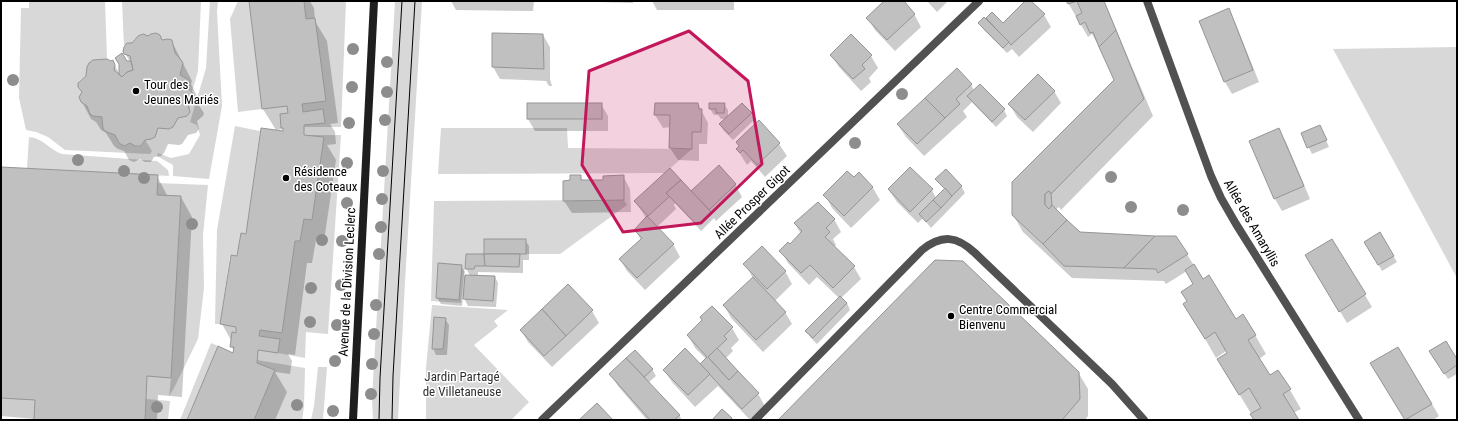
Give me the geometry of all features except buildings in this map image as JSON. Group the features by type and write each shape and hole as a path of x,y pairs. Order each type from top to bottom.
{"street":[{"name":"Avenue de la Division Leclerc","path":"353,420 374,1"},
{"name":"Allée Prosper Gigot","path":"542,420 979,1"},
{"name":"Allée des Amaryllis","path":"1147,1 1211,176 1222,198 1236,224 1359,420"},
{"path":"755,420 922,250 936,241 948,239 962,242 975,253 1112,384 1144,420"}],"highlighted area":[{"path":"689,31 748,81 762,164 701,223 623,232 582,165 589,71"}],"green space":[{"path":"29,1 105,1 107,59 100,60 87,73 86,76 79,81 78,87 82,92 79,98 81,102 87,106 93,116 102,117 103,129 115,135 119,143 124,146 130,143 138,147 141,146 145,140 152,151 150,154 65,150 48,137 26,130 19,98 21,8 29,8"},
{"path":"122,1 201,1 198,71 192,92 189,89 189,80 180,75 183,63 175,53 172,40 162,40 160,35 154,33 148,36 139,36 132,43 127,43 124,47"},
{"path":"210,1 218,1 217,12 222,106 209,179 173,176 173,165 157,156 158,153 171,158 189,154 200,135 197,125 190,122 206,68"},
{"path":"238,1 249,1 262,109 238,112 230,19"},
{"path":"304,1 346,1 341,127 304,127 304,125 324,123 323,109 303,112 302,104 326,101 315,19 306,19"},
{"path":"395,1 422,1 398,420 373,420 372,399"},
{"path":"1457,47 1457,278 1333,49"},
{"path":"235,126 260,131 246,234 241,233 237,256 230,255 220,324 215,324 217,230"},
{"path":"441,128 567,128 568,148 692,149 665,173 438,174"},
{"path":"304,135 341,135 328,334 306,332 305,358 278,353 280,339 259,336 260,330 282,333 295,241 300,241 304,219 312,220 324,137"},
{"path":"29,137 42,142 62,154 157,161 168,170 169,176 27,168"},
{"path":"157,183 208,185 203,235 204,288 198,339 169,396 181,197 157,195"},
{"path":"624,200 627,205 560,254 466,254 461,303 431,301 434,201"},
{"name":"Jardin Partagé de Villetaneuse","path":"432,305 508,310 494,321 498,326 474,345 529,402 511,420 426,420 426,368"},
{"path":"211,343 218,346 187,420 180,420"},
{"path":"257,360 305,368 304,407 302,420 254,420 275,370 257,363"},
{"path":"318,367 327,367 323,420 311,420 314,406"},
{"path":"146,399 170,401 168,420 145,420"}],"tram line":[{"path":"379,420 380,378 402,1"},
{"path":"392,420 393,376 415,1"}],"place":[{"name":"Tour des Jeunes Mariés","path":"136,91"},
{"name":"Résidence des Coteaux","path":"286,178"},
{"name":"Centre Commercial Bienvenu","path":"951,316"}]}
